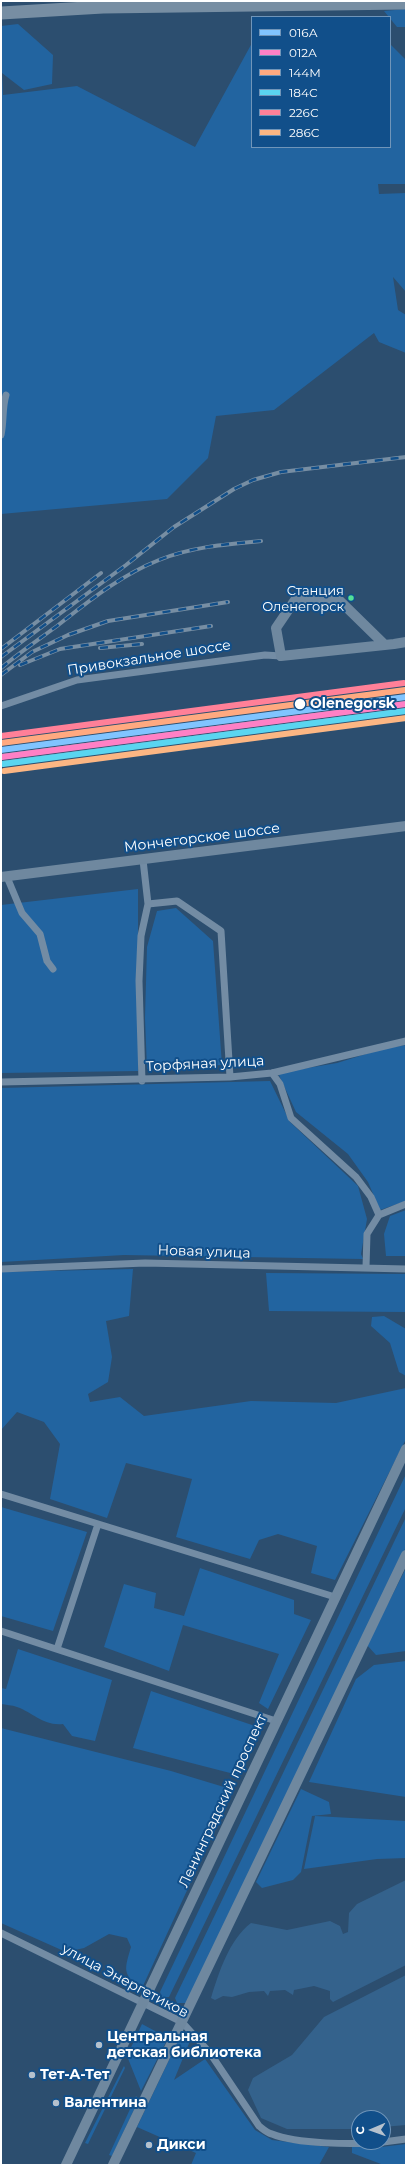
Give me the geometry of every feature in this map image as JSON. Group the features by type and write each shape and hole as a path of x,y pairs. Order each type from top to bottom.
{"highway":[{"path":"1,13 111,7 406,3"}],"street":[{"path":"1,435 5,420 2,408 6,395"},
{"path":"281,656 276,628 295,600 338,599 385,645"},
{"name":"Привокзальное шоссе","path":"1,706 77,680 265,655 281,656 406,642"},
{"name":"Мончегорское шоссе","path":"4,877 406,826"},
{"path":"142,1081 139,981 141,936 148,904 143,860"},
{"path":"4,877 22,913 40,934 47,961 53,969"},
{"path":"148,904 177,901 221,931 230,1078"},
{"name":"Торфяная улица","path":"1,1082 142,1081 230,1078 272,1073 341,1058 393,1043 406,1041"},
{"path":"272,1073 280,1084 291,1118 356,1177 371,1197 379,1215"},
{"path":"366,1268 367,1234 379,1215 406,1204"},
{"name":"Новая улица","path":"1,1269 145,1263 406,1269"},
{"name":"Ленинградский проспект","path":"66,2165 406,1448"},
{"path":"1,1494 335,1597"},
{"path":"57,1650 98,1524"},
{"path":"113,2165 406,1555"},
{"path":"1,1631 276,1721"},
{"name":"улица Энергетиков","path":"1,1933 182,2022 210,2054 259,2126 271,2134 290,2139 351,2143"},
{"name":"улица Энергетиков","path":"391,2141 406,2139"}],"shaded area":[{"path":"406,9 406,27 397,27 391,20 391,16 388,16 384,11"},
{"path":"18,24 53,55 52,84 24,90 2,73 3,95 77,86 195,147 251,45 251,148 391,148 391,45 406,60 406,184 378,184 379,194 406,193 406,292 393,277 398,310 406,315 406,353 379,342 374,333 274,410 216,416 208,458 167,499 1,514 1,26"},
{"path":"138,889 138,1071 1,1073 1,905"},
{"path":"176,908 213,941 222,1065 147,1069 145,1018 147,947 157,911"},
{"path":"406,1045 406,1201 380,1210 368,1182 348,1154 296,1112 278,1073 337,1063 382,1049"},
{"path":"270,1081 290,1122 358,1186 367,1219 361,1254 363,1259 124,1255 1,1262 1,1088"},
{"path":"406,1210 406,1256 386,1256 384,1234 390,1216"},
{"path":"133,1269 129,1316 106,1321 112,1357 108,1382 88,1394 90,1402 120,1397 144,1416 251,1401 336,1403 406,1388 406,1439 335,1580 311,1573 317,1546 278,1534 259,1540 250,1559 176,1537 192,1479 126,1463 107,1518 50,1499 60,1444 44,1422 17,1412 1,1430 1,1272"},
{"path":"266,1273 406,1274 406,1312 269,1311"},
{"path":"384,1316 406,1329 406,1376 399,1372 390,1343 371,1326 372,1317"},
{"path":"406,1474 406,1507 169,1997 162,1997 160,1992"},
{"path":"1,1507 87,1532 53,1631 1,1616"},
{"path":"406,1517 406,1547 187,2003 177,2003 175,1998"},
{"path":"200,1568 294,1600 294,1614 311,1620 268,1709 259,1703 279,1654 183,1625 169,1671 104,1647 124,1584 156,1593 154,1608 184,1616"},
{"path":"406,1568 406,1651 376,1655 367,1645"},
{"path":"18,1649 112,1680 95,1741 72,1736 63,1724 50,1723 17,1707 1,1704 1,1688 6,1689"},
{"path":"406,1661 406,1797 309,1782 356,1679 374,1665"},
{"path":"151,1691 261,1728 238,1775 133,1748"},
{"path":"1,1728 171,1771 224,1787 231,1795 142,1988 131,1979 126,1970 131,1947 127,1938 109,1934 84,1948 66,1952 1,1923"},
{"path":"301,1789 329,1802 331,1814 312,1816 301,1872 293,1880 262,1888 256,1882"},
{"path":"315,1816 406,1821 406,1858 377,1859 304,1869"},
{"path":"406,1880 406,1965 333,2002 330,1999 330,1991 314,1986 294,1990 293,1995 285,1990 270,1991 268,1996 264,1991 249,1992 232,1997 223,1996 215,2000 211,1998 221,1967 231,1947 243,1930 251,1923 287,1930 330,1921 340,1926 343,1934 348,1932 349,1913 357,1904"},
{"path":"406,1975 406,2125 391,2126 391,2110 351,2110 351,2129 287,2129 261,2118 248,2090 253,2078 292,2055 324,2017"},
{"path":"142,2024 168,2038 141,2091 127,2056"},
{"path":"181,2035 190,2041 174,2080 205,2059 255,2130 272,2140 329,2147 319,2165 191,2165 196,2153 137,2127"},
{"path":"124,2066 125,2068 88,2144 85,2143"},
{"path":"136,2096 139,2099 112,2156 109,2155"},
{"path":"406,2144 406,2165 381,2164 352,2153 352,2150 391,2150 391,2146"}],"railway":[{"path":"1,657 126,565 174,527 234,489 253,480 281,472 406,457"},
{"path":"1,668 106,589 145,566 159,560 196,549 261,541"},
{"path":"1,649 101,573"},
{"path":"1,675 32,652 68,635 108,621 228,602"},
{"path":"20,665 60,649 211,626"},
{"path":"100,648 142,644"},
{"path":"1,756 406,703"},
{"path":"1,763 406,710"}],"transit line":[{"name":"226С","path":"1,736 404,683"},
{"name":"144М","path":"1,743 405,690"},
{"name":"016А","path":"1,750 406,697"},
{"name":"012А","path":"2,757 406,704"},
{"name":"184С","path":"3,764 406,711"},
{"name":"286С","path":"4,771 406,718"}],"place":[{"name":"Станция Оленегорск","path":"351,598"},
{"name":"Olenegorsk","path":"300,704"},
{"name":"Центральная детская библиотека","path":"99,2045"},
{"name":"Тет-А-Тет","path":"32,2075"},
{"name":"Валентина","path":"56,2103"},
{"name":"Дикси","path":"149,2145"}]}
